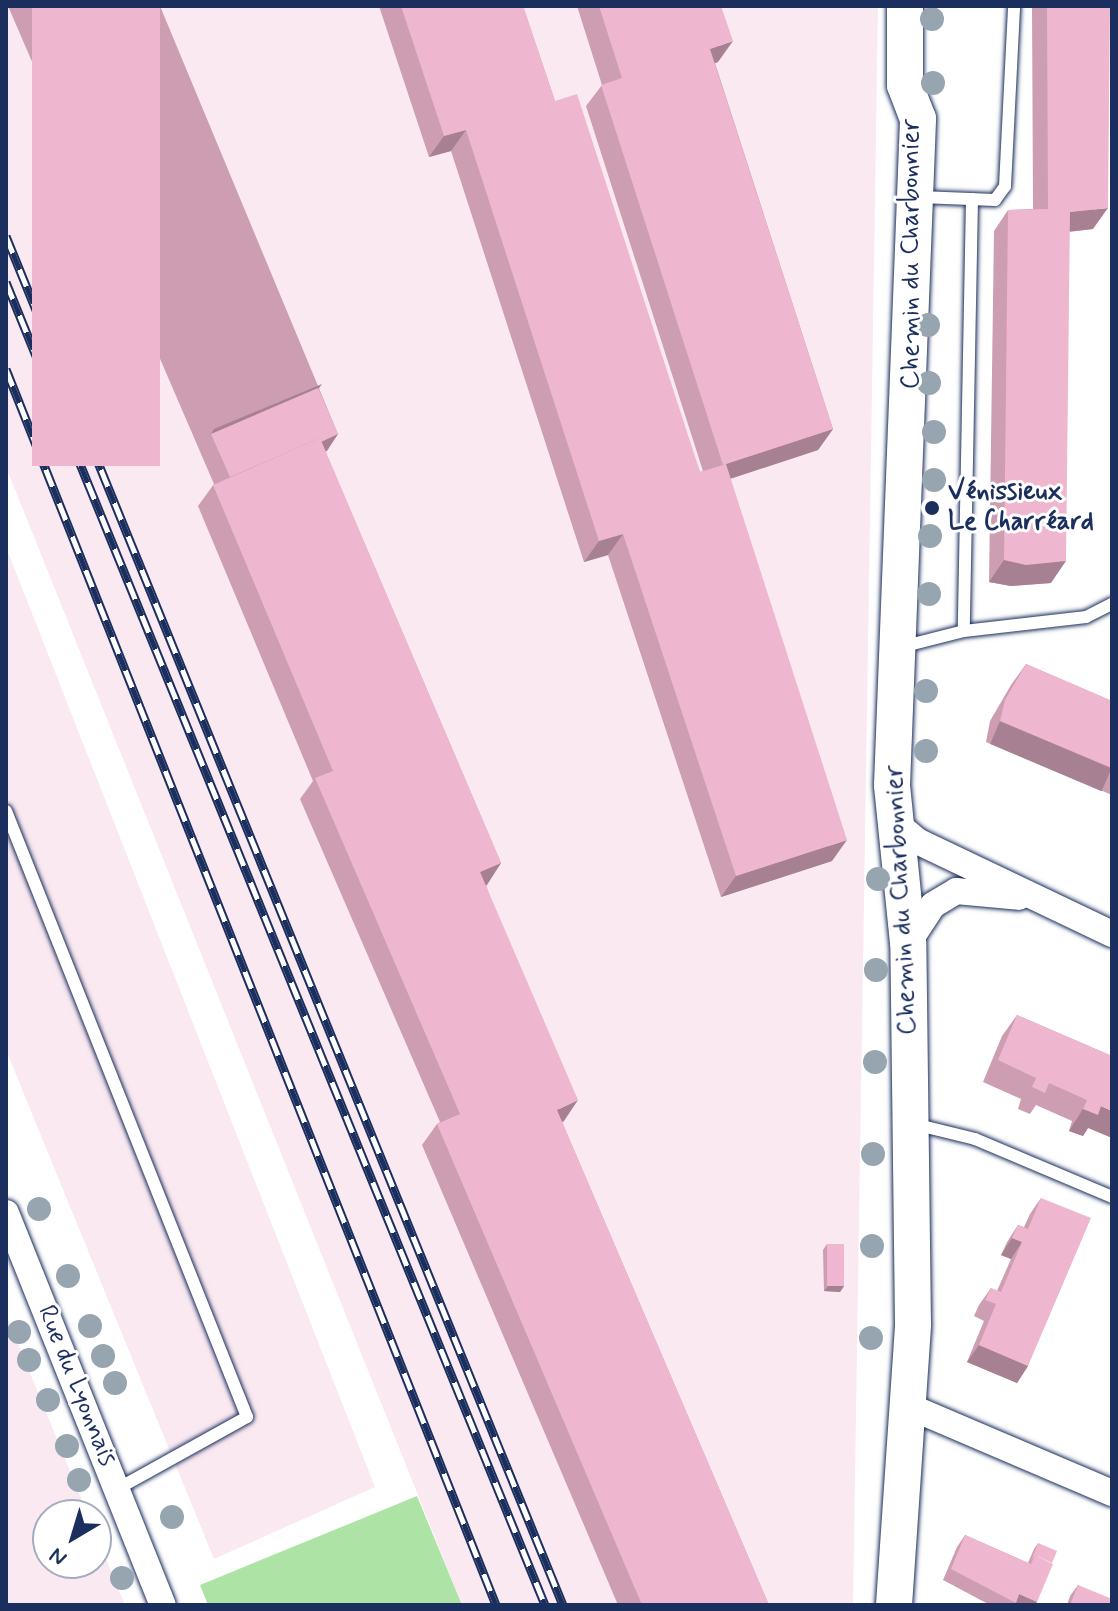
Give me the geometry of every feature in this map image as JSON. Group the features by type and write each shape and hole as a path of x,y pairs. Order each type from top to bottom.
{"street":[{"name":"Chemin du Charbonnier","path":"894,1605 908,1406 910,1123 908,943 897,824 900,482 912,424 918,119 905,85 905,6"},
{"path":"897,824 1030,899 1112,934"},
{"path":"908,943 933,905 956,891 1030,899"},
{"name":"Rue du Lyonnais","path":"6,1213 163,1605"},
{"path":"908,1406 1112,1493"}],"lane":[{"path":"916,197 995,200 1005,186 1014,6"},
{"path":"964,631 972,199"},
{"path":"900,647 964,631 1086,617 1112,604"},
{"path":"6,811 247,1417 117,1489"},
{"path":"910,1123 975,1139 1112,1197"}],"shaded area":[{"path":"6,6 878,6 853,1605 462,1605 6,467"},
{"path":"6,547 375,1487 214,1559 6,1050"},
{"path":"6,1314 81,1499 32,1499 32,1579 112,1579 112,1574 125,1605 6,1605"}],"green space":[{"path":"417,1496 462,1605 208,1605 200,1585"}],"building":[{"path":"32,6 160,6 160,466 32,466"},
{"path":"401,6 523,6 555,101 577,94 700,472 723,465 601,85 622,78 599,6 721,6 733,41 710,49 833,429 726,464 847,840 736,876 623,534 599,541 466,130 444,136"},
{"path":"1047,6 1110,6 1108,208 1070,212 1066,561 1026,565 1004,560 1008,210 1048,209"},
{"path":"318,388 338,434 321,442 320,438 230,477 211,434"},
{"path":"320,438 501,863 480,872 578,1100 557,1110 769,1605 642,1605 437,1124 460,1114 315,778 333,771 213,485"},
{"path":"1026,664 1112,701 1112,768 1000,721 1005,700"},
{"path":"1017,1015 1112,1056 1112,1111 1101,1106 1098,1115 1083,1109 1087,1100 1049,1083 1045,1093 1032,1087 1036,1078 998,1060"},
{"path":"1041,1198 1091,1218 1028,1366 979,1345 996,1304 985,1300 991,1288 1001,1292 1022,1242 1012,1238 1018,1225 1028,1229"},
{"path":"827,1244 844,1244 844,1286 827,1286"},
{"path":"965,1535 1031,1564 1035,1555 1053,1564 1037,1602 1019,1594 1016,1603 951,1569"},
{"path":"1038,1543 1057,1551 1052,1563 1035,1555 1031,1561"},
{"path":"1078,1585 1112,1599 1112,1605 1070,1605"}],"railway":[{"path":"6,236 563,1605"},
{"path":"6,282 545,1605"},
{"path":"6,369 496,1605"}],"place":[{"name":"Vénissieux Le Charréard","path":"932,508"}]}
